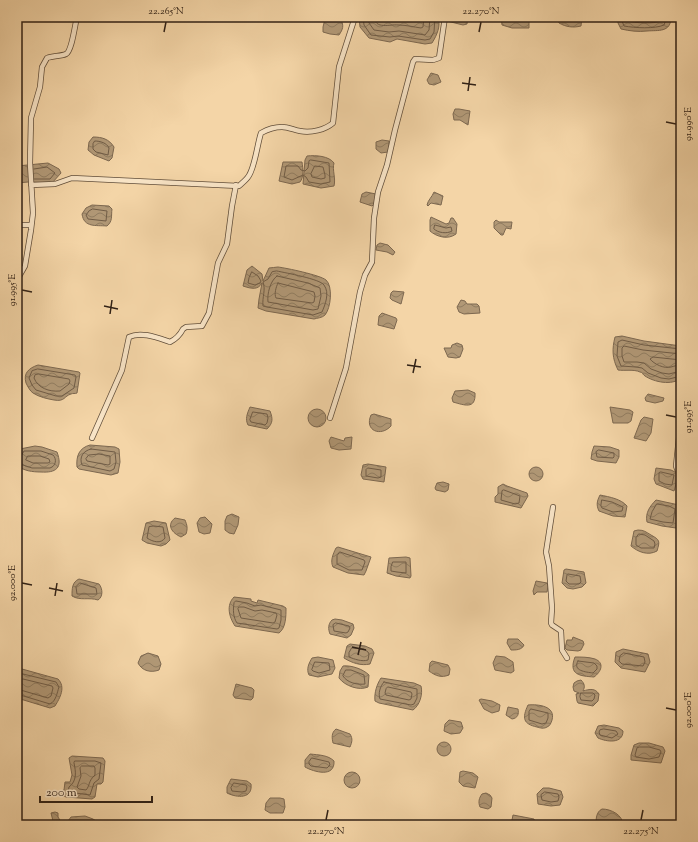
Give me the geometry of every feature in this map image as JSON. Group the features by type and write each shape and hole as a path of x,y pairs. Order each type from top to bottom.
{"street":[{"path":"17,280 25,266 33,213 30,163 31,118 40,87 42,67 47,58 53,55 65,54 70,50 77,17"},
{"path":"31,185 55,184 72,178 238,186 249,176 254,165 257,145 261,133 269,129 283,127 301,131 313,131 329,127 333,123 339,66 355,17"},
{"path":"330,418 346,368 360,292 365,274 372,262 374,218 378,192 387,166 413,62 415,59 433,60 439,58 445,17"},
{"path":"92,438 122,370 129,337 136,335 151,336 170,342 175,340 181,333 182,329 186,327 202,326 205,323 210,313 218,263 227,244 236,185"},
{"path":"17,225 31,225"},
{"path":"681,430 676,466 681,470"},
{"path":"553,507 546,552 549,566 552,608 551,623 561,631 562,650 567,658"}],"water":[{"path":"329,17 341,20 343,28 339,35 323,32 325,19"},
{"path":"359,17 438,17 439,27 432,43 425,44 397,39 390,42 369,38 360,27"},
{"path":"446,17 468,17 467,24 463,25 447,21"},
{"path":"501,17 529,17 529,28 512,28 502,25"},
{"path":"557,17 582,17 581,26 572,27 564,25 559,23"},
{"path":"617,17 671,17 669,26 663,30 631,31 621,29"},
{"path":"431,73 438,75 441,82 434,85 429,84 427,80"},
{"path":"455,109 470,111 468,125 460,120 454,120 453,114"},
{"path":"93,137 105,139 114,147 112,158 109,161 94,155 88,150 89,142"},
{"path":"382,140 389,141 388,152 381,153 376,149 376,142"},
{"path":"307,156 322,156 334,163 334,186 321,188 303,184 305,160"},
{"path":"283,162 302,162 303,175 300,182 292,184 279,181"},
{"path":"48,163 59,169 61,173 52,183 17,183 17,166"},
{"path":"366,192 376,194 374,204 372,206 360,202 362,194"},
{"path":"434,192 443,196 441,205 431,203 428,206 427,205"},
{"path":"92,205 109,206 112,209 111,220 107,226 91,225 85,222 82,214 86,208"},
{"path":"431,217 446,224 449,223 451,218 453,218 457,224 456,234 446,237 439,236 430,231"},
{"path":"496,220 499,222 512,222 511,229 506,228 503,235 501,235 494,228 494,222"},
{"path":"380,243 388,245 395,252 393,255 376,250 377,245"},
{"path":"252,266 262,274 263,281 269,268 278,267 323,278 330,287 329,307 327,312 325,315 314,319 266,311 258,308 262,283 259,287 254,288 243,286 247,270"},
{"path":"393,291 404,292 401,304 390,298"},
{"path":"461,300 465,301 467,304 477,304 479,306 480,313 464,314 459,312 457,307"},
{"path":"382,313 396,318 397,320 394,329 378,325 379,316"},
{"path":"622,336 644,341 681,346 681,378 673,382 663,382 649,378 638,371 618,370 613,354 613,346 615,337"},
{"path":"457,343 462,345 463,349 460,357 448,357 444,348 451,348 452,345"},
{"path":"38,365 79,372 77,393 69,395 62,400 52,400 33,393 26,383 25,376 29,369"},
{"path":"468,390 475,393 474,402 465,405 453,402 452,398 455,391"},
{"path":"648,394 664,398 663,401 655,403 646,401 645,398"},
{"path":"250,407 270,411 272,421 267,429 248,425 247,416"},
{"path":"610,407 630,410 633,412 631,421 628,423 613,423"},
{"path":"317,409 323,412 326,418 323,424 317,427 311,424 308,418 311,412"},
{"path":"374,414 391,419 391,426 383,431 375,431 370,425 369,421 371,415"},
{"path":"644,417 653,419 651,433 646,441 634,438 641,420"},
{"path":"331,437 344,441 345,438 352,437 351,449 339,450 331,448 329,441"},
{"path":"90,445 115,447 119,449 120,462 118,473 111,475 79,469 77,467 79,453 83,448"},
{"path":"35,446 57,452 59,457 59,466 51,472 35,472 19,467 17,465 20,449"},
{"path":"594,446 610,447 619,450 619,457 616,463 591,459"},
{"path":"368,464 386,467 384,482 363,479 361,475 363,465"},
{"path":"533,467 539,467 543,471 543,477 539,481 533,481 529,477 529,471"},
{"path":"656,468 671,470 679,474 674,491 656,484 654,479"},
{"path":"443,482 449,484 448,490 445,492 436,490 435,488 437,483"},
{"path":"503,484 527,493 528,496 521,508 495,502 495,497 498,494 498,487"},
{"path":"600,495 615,499 625,504 627,506 625,517 613,516 599,511 597,503"},
{"path":"656,500 679,505 680,508 676,528 647,522 648,510"},
{"path":"232,514 239,517 238,525 234,534 225,530 225,521 227,516"},
{"path":"205,517 212,524 210,533 204,534 199,532 197,523 200,518"},
{"path":"175,518 185,520 186,523 186,534 181,537 171,529 171,523"},
{"path":"154,521 166,523 170,540 161,546 147,543 142,540 146,523"},
{"path":"634,531 645,531 658,540 659,543 657,551 643,553 631,546"},
{"path":"338,547 371,557 364,575 348,573 333,567 332,558 336,548"},
{"path":"389,558 410,558 410,578 387,573"},
{"path":"564,570 584,572 586,583 582,587 573,589 567,588 562,583"},
{"path":"79,579 99,584 102,593 100,599 81,599 72,596 72,588"},
{"path":"536,581 547,583 547,592 537,592 534,595 533,591"},
{"path":"234,597 251,599 251,601 257,603 258,600 286,608 285,622 281,631 279,633 235,626 229,611 230,604"},
{"path":"335,619 353,624 354,628 351,635 347,638 330,634 329,625 332,620"},
{"path":"573,637 583,641 584,644 581,650 567,650 565,648 567,640 572,640"},
{"path":"508,639 518,639 524,645 520,649 511,650 507,643"},
{"path":"350,644 365,646 372,649 374,653 370,664 357,664 344,658 347,646"},
{"path":"623,649 648,654 650,662 645,672 621,668 615,662 616,652"},
{"path":"148,653 158,656 161,664 159,670 147,671 138,663 141,656"},
{"path":"496,656 505,657 513,662 514,671 511,673 495,670 493,663"},
{"path":"318,657 333,660 335,668 332,674 318,677 309,675 308,668 312,658"},
{"path":"575,657 588,657 598,661 601,665 599,673 594,677 580,675 574,671 573,663"},
{"path":"432,661 448,665 450,669 449,675 439,676 429,671 430,663"},
{"path":"343,666 360,669 369,675 368,687 356,688 342,681 339,678 340,671"},
{"path":"22,669 58,679 62,685 62,689 55,706 50,708 17,698 17,671"},
{"path":"381,678 414,683 421,686 422,692 415,708 413,710 375,701 376,689"},
{"path":"581,680 584,686 583,691 592,690 599,694 598,701 593,706 578,703 577,701 576,694 579,693 574,691 573,687 574,683"},
{"path":"236,684 252,688 254,690 253,698 251,700 235,698 233,695"},
{"path":"479,700 492,701 500,705 499,711 492,713 484,709"},
{"path":"528,705 537,705 549,709 553,715 549,726 541,728 532,726 526,722 525,714"},
{"path":"508,707 518,709 516,718 512,719 506,715"},
{"path":"449,720 461,722 463,728 460,733 451,734 444,731 445,724"},
{"path":"604,725 619,728 623,731 620,738 610,741 598,738 595,733 598,726"},
{"path":"336,729 350,734 352,740 350,747 333,743 332,737"},
{"path":"441,742 447,742 451,746 451,752 447,756 441,756 437,752 437,746"},
{"path":"639,743 649,743 663,747 665,751 661,763 631,760 634,745"},
{"path":"310,754 323,756 334,761 331,770 328,772 318,772 305,767 305,760"},
{"path":"72,756 103,758 105,761 103,782 101,784 97,784 95,797 92,799 66,797 62,795 65,782 70,782 72,775 69,758"},
{"path":"463,771 473,773 478,777 475,788 463,786 459,782 460,772"},
{"path":"352,772 359,777 360,780 355,787 352,788 345,783 344,780 349,773"},
{"path":"231,779 247,781 251,784 250,792 244,796 235,796 227,793 227,787"},
{"path":"543,788 561,791 563,797 560,805 551,806 538,804 537,794"},
{"path":"486,793 492,798 491,807 488,809 480,807 479,803 482,794"},
{"path":"270,798 284,799 285,807 283,813 270,813 265,810 266,803"},
{"path":"602,809 616,813 621,818 623,825 596,825 597,814"},
{"path":"51,813 58,813 58,817 63,825 52,825 53,821"},
{"path":"513,815 534,819 536,825 511,825"},
{"path":"85,816 93,819 99,823 99,825 68,825 68,821 71,817"}]}
